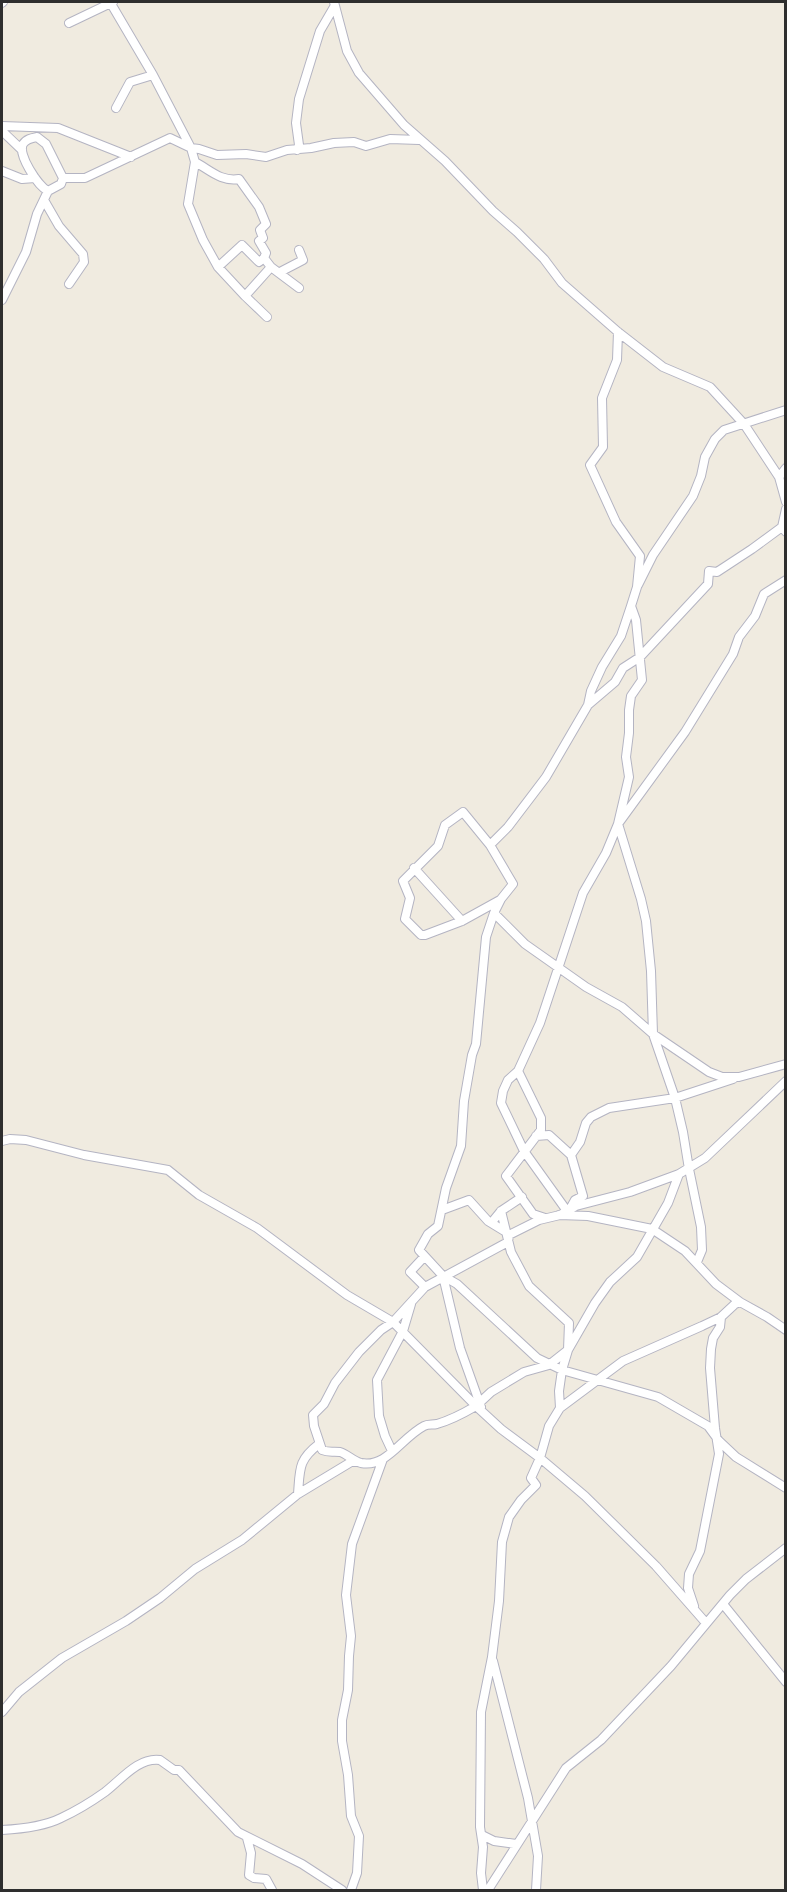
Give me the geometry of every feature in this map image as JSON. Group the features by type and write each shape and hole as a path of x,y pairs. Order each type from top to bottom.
{"street":[{"path":"69,23 111,2 191,148 195,162 188,204 203,240 218,267 267,316"},
{"path":"334,4 347,51 359,73 419,140 445,161 493,211 517,232 544,259 562,283 618,332 663,367 710,387 744,424 779,477 786,502"},
{"path":"297,150 299,145 296,123 298,99 320,31 334,4"},
{"path":"116,108 130,82 153,75"},
{"path":"2,126 57,128 131,157"},
{"path":"2,131 22,150 35,178 42,188 48,191"},
{"path":"2,300 26,252 37,214 48,191 61,184 63,178 46,144 37,137 23,144 22,150"},
{"path":"63,178 85,178 170,138 191,148 199,148 217,155 246,154 266,157 287,150 334,143 354,142 366,146 390,139 419,140"},
{"path":"195,162 219,178 229,181 239,179 254,198 266,224 260,230 264,238 259,242 266,253 264,258 259,261 242,245 218,267"},
{"path":"2,171 22,179 35,178"},
{"path":"44,200 59,226 83,254 84,262 69,284"},
{"path":"280,272 303,260 299,250"},
{"path":"264,258 271,267 299,288"},
{"path":"245,296 271,267"},
{"path":"618,332 617,360 602,399 603,447 590,465 616,522 640,556 637,587"},
{"path":"490,845 508,827 546,777 588,705 591,691 602,667 621,636 637,587 653,555 693,496 705,457 715,439 724,430 786,410"},
{"path":"779,477 786,468"},
{"path":"588,705 615,682 623,668 640,657 708,584 709,571 717,573 784,530 786,509"},
{"path":"618,824 685,732 733,654 739,637 755,616 764,594 786,580"},
{"path":"566,1212 524,1151 501,1103 508,1080 518,1071 540,1023 583,893 606,853 618,824 629,777 626,757 631,696 642,680 636,620 631,606"},
{"path":"501,899 462,921 423,935 407,922 405,917 410,898 403,881 438,846 445,825 463,812 490,845 513,884 501,899 486,937 476,1044 464,1101 461,1146 446,1188 438,1226 429,1234 419,1250 443,1276 457,1284 537,1358 562,1370 658,1397 708,1426 719,1441 736,1457 786,1488"},
{"path":"618,824 646,921 651,971 652,1034 675,1098 683,1132 701,1227 702,1250 697,1262"},
{"path":"414,868 462,921"},
{"path":"494,913 525,944 586,987 622,1007 652,1034 709,1072 722,1077 739,1077"},
{"path":"571,1155 580,1142 586,1123 591,1117 609,1108 675,1098 786,1064"},
{"path":"518,1071 541,1118 541,1130 506,1176 533,1214 546,1218 591,1201 630,1192 689,1169 705,1158 786,1081"},
{"path":"536,1136 549,1135 571,1155 583,1196 575,1200 566,1212"},
{"path":"2,1141 26,1140 84,1155 168,1170 199,1195 257,1228 347,1295 403,1330 501,1429 585,1496 656,1566 706,1623"},
{"path":"560,1408 562,1370 568,1350 610,1282 637,1257 668,1203 680,1174"},
{"path":"492,1222 501,1211 522,1197"},
{"path":"442,1210 468,1200 488,1221 507,1236"},
{"path":"2,1712 19,1692 56,1662 160,1598 195,1569 242,1540 298,1494 351,1462 378,1463 402,1441 426,1425 438,1424 479,1407 491,1392 524,1372 549,1365 568,1350 569,1323 529,1286 511,1252 501,1211"},
{"path":"363,1463 341,1452 328,1453 322,1450 319,1444 313,1415 324,1404 335,1383 359,1352 381,1330 393,1322 425,1287 507,1236 539,1220 566,1212 652,1229 685,1251 716,1284 740,1302 786,1330"},
{"path":"424,1257 410,1272 425,1287"},
{"path":"443,1276 460,1348 479,1407"},
{"path":"392,1451 379,1416 377,1380 403,1330 412,1302"},
{"path":"483,1890 481,1712 492,1657 505,1531 509,1517 521,1500 537,1485 531,1478 540,1458 549,1426 560,1408 623,1361 682,1337 721,1317 740,1302"},
{"path":"697,1613 688,1588 689,1574 700,1551 718,1465 719,1441 715,1428 710,1368 713,1338 720,1327 721,1317"},
{"path":"298,1494 301,1462 307,1453 319,1444"},
{"path":"351,1890 357,1873 359,1836 351,1816 348,1775 342,1741 351,1636 347,1587 352,1544 383,1460"},
{"path":"488,1890 566,1768 601,1740 671,1666 746,1579 786,1548"},
{"path":"723,1604 786,1682"},
{"path":"492,1657 528,1798 538,1856 536,1890"},
{"path":"2,1830 35,1826 61,1818 106,1791 135,1767 155,1759 174,1770 179,1770 228,1824 247,1838 302,1864 342,1890"},
{"path":"482,1834 494,1841 516,1845"},
{"path":"247,1838 250,1853 249,1875 266,1880 272,1890"}]}
